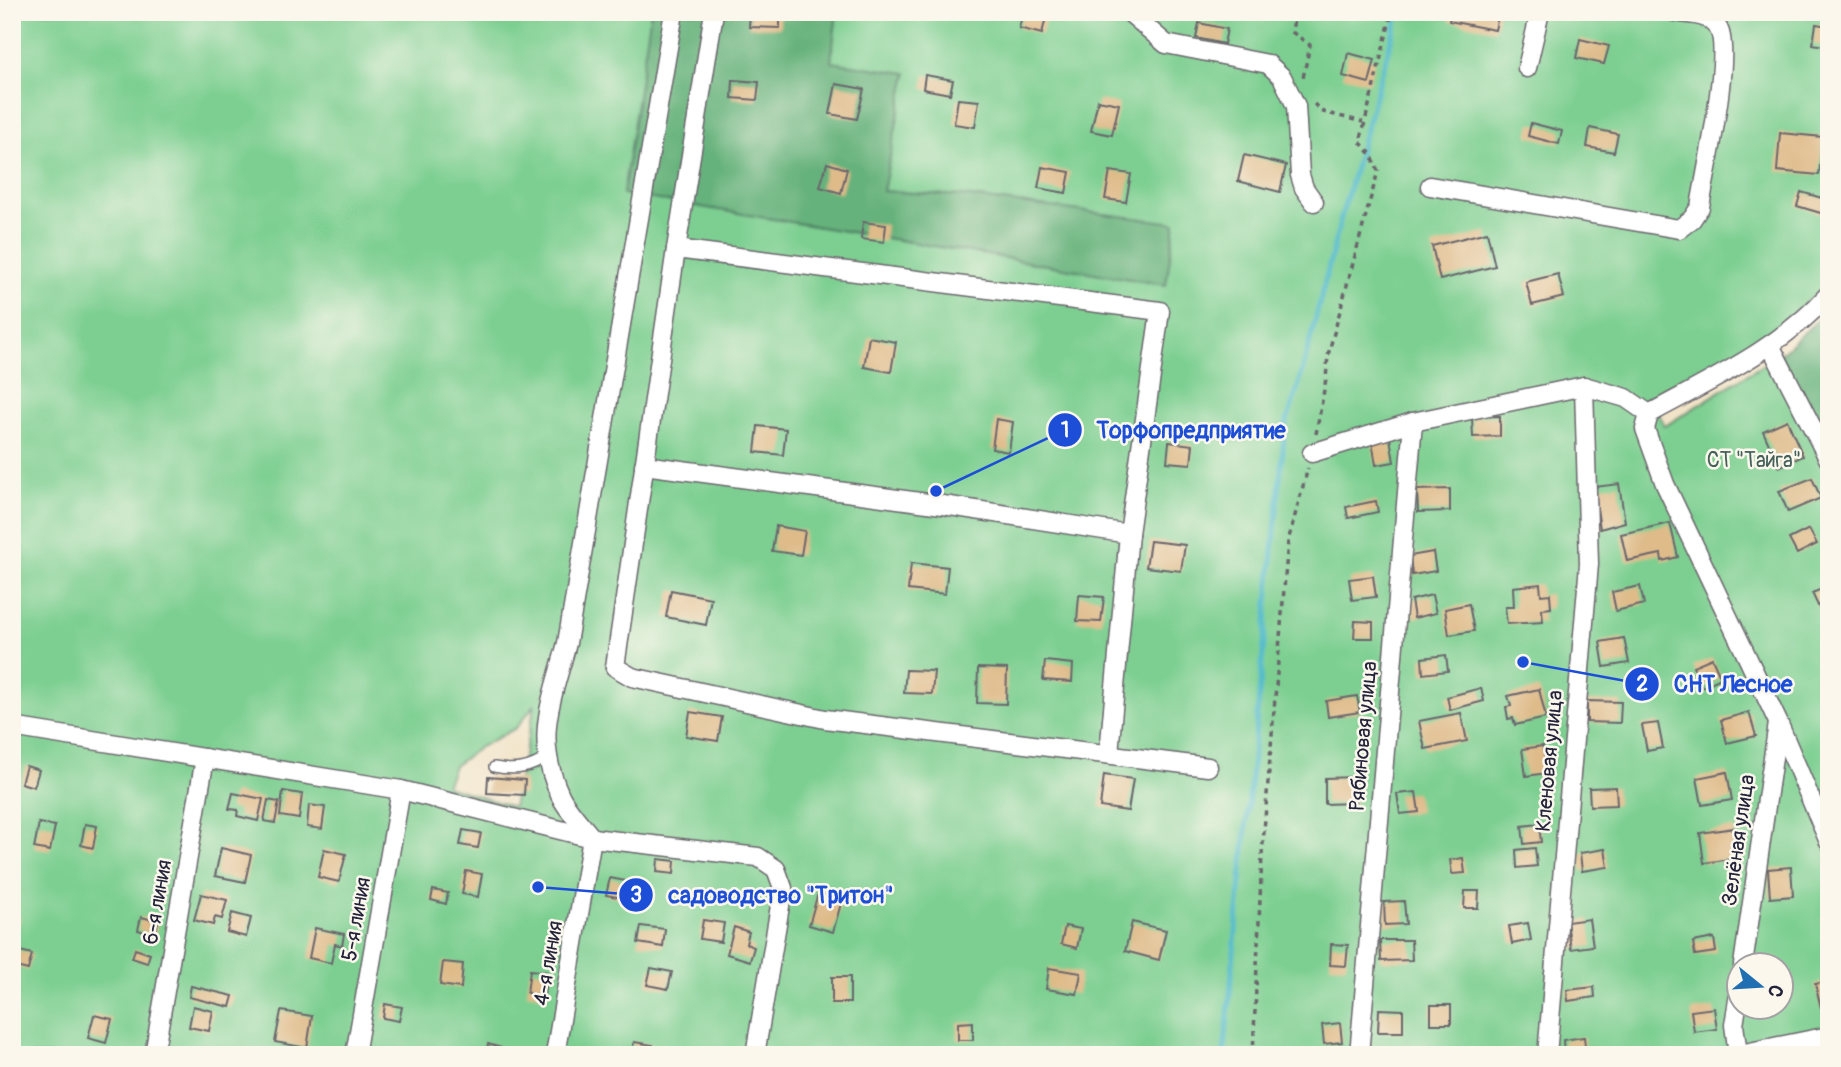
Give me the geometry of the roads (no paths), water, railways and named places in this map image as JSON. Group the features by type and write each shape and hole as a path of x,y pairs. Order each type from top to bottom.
{"street":[{"path":"593,838 560,797 547,757 545,720 567,643 674,12"},
{"path":"714,12 676,249 615,667 632,677 825,719 1208,766"},
{"path":"1129,12 1166,44 1268,64 1282,78 1296,106 1300,175 1304,188 1314,202"},
{"path":"1527,68 1540,12"},
{"path":"1430,186 1679,229 1692,219 1700,206 1723,68 1720,31 1708,17 1674,12"},
{"path":"676,249 1160,311 1129,534 1110,753"},
{"path":"1829,294 1813,312 1770,345 1649,414 1645,429 1665,484 1778,722 1829,842"},
{"path":"1770,345 1829,460"},
{"path":"1312,453 1413,422 1584,386 1626,398 1649,414"},
{"name":"Кленовая улица","path":"1547,1055 1589,564 1584,386"},
{"name":"Рябиновая улица","path":"1359,1055 1413,422"},
{"path":"644,465 950,506 1129,534"},
{"name":"Зелёная улица","path":"1745,951 1778,722"},
{"path":"13,730 401,790 593,838 758,857 776,869 783,888 755,1055"},
{"name":"6-я линия","path":"154,1055 205,758"},
{"name":"5-я линия","path":"355,1055 401,790"},
{"name":"4-я линия","path":"555,1055 593,838"},
{"path":"1735,1021 1736,1054 1829,1036"}],"lane":[{"path":"494,767 509,770 522,768 547,757"}],"waterway":[{"path":"1224,1055 1285,427 1299,384 1342,214 1399,12"}],"place":[{"name":"Торфопредприятие","path":"936,491"},
{"name":"СНТ Лесное","path":"1523,662"},
{"name":"садоводство \"Тритон\"","path":"538,887"}],"park label":[{"name":"СТ \"Тайга\"","path":"1754,460"}]}
